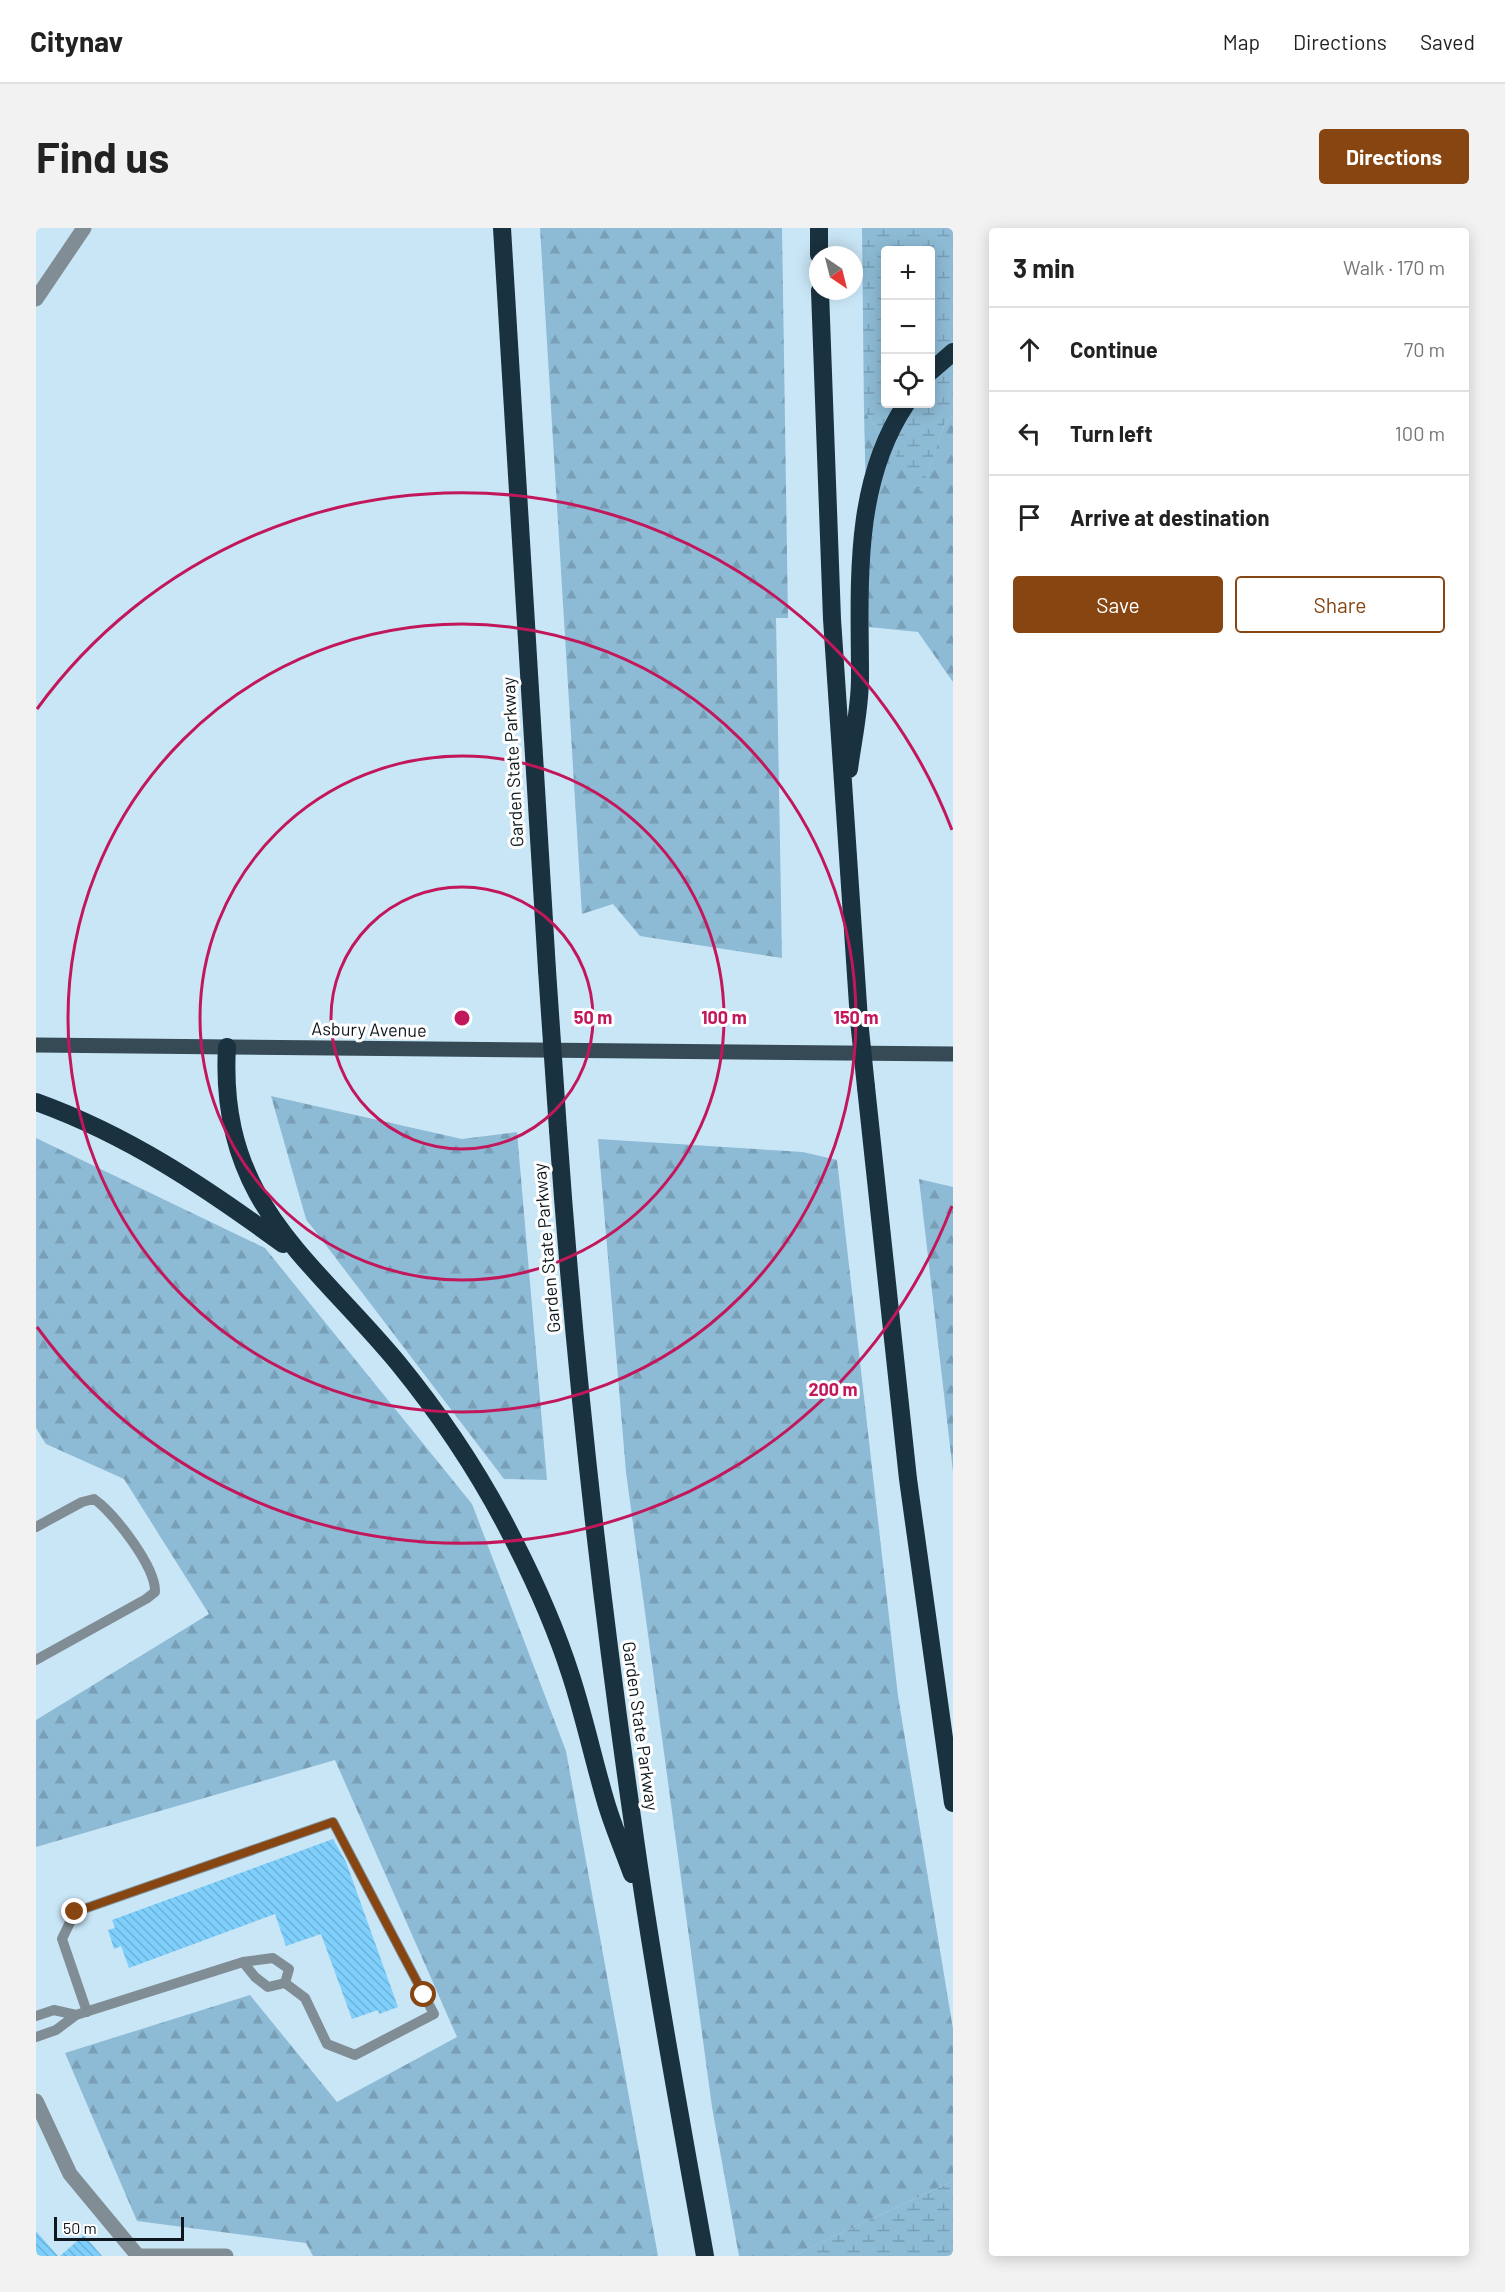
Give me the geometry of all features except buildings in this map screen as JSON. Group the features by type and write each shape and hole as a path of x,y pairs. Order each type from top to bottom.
{"highway":[{"name":"Garden State Parkway","path":"502,228 547,970 573,1325 595,1532 646,1912 705,2256"},
{"path":"819,228 819,246"},
{"path":"820,300 832,619 860,1020 908,1479 953,1803"},
{"path":"935,368 953,352"},
{"path":"844,815 860,680 858,582 861,539 881,453 904,408"},
{"path":"227,1047 226,1089 239,1154 258,1196 297,1254"},
{"path":"36,1102 108,1131 163,1161 215,1194 297,1254 373,1333 401,1366 465,1457 514,1541 563,1651 590,1739 605,1799 646,1912"}],"main road":[{"name":"Asbury Avenue","path":"36,1045 953,1054"}],"street":[{"path":"36,299 84,228"},
{"path":"36,2100 70,2174 138,2256 226,2256"}],"lane":[{"path":"36,1527 82,1502 94,1499 107,1508 136,1547 156,1582 155,1592 147,1599 36,1660"},
{"path":"87,2012 62,1939 75,1912 333,1822 434,2014 355,2055 327,2044 305,1998 285,1983"},
{"path":"36,2037 56,2030 76,2015 243,1962 273,1958 289,1969 285,1983"},
{"path":"243,1962 255,1977 268,1987 285,1983"},
{"path":"36,2016 54,2010 76,2015"}],"green space":[{"path":"540,228 782,228 788,618 776,618 782,958 640,936 613,904 582,914"},
{"path":"862,228 953,228 953,416 945,423 921,492 864,411"},
{"path":"864,411 921,491 945,423 953,416 953,682 918,632 869,627"},
{"path":"271,1096 462,1139 517,1132 547,1480 504,1479 306,1219"},
{"path":"36,1138 265,1248 472,1504 566,1751 658,2256 313,2256 306,2243 137,2221 65,2053 250,1995 337,2102 457,2037 335,1760 36,1847 36,1720 209,1614 124,1479 46,1444 36,1428"},
{"path":"598,1139 803,1152 837,1160 898,1696 953,2029 953,2181 792,2256 739,2256 712,2107 626,1472"},
{"path":"919,1179 953,1187 953,1472"},
{"path":"953,2181 953,2256 792,2256"}],"route":[{"path":"75,1912 333,1822 424,1995"}]}
